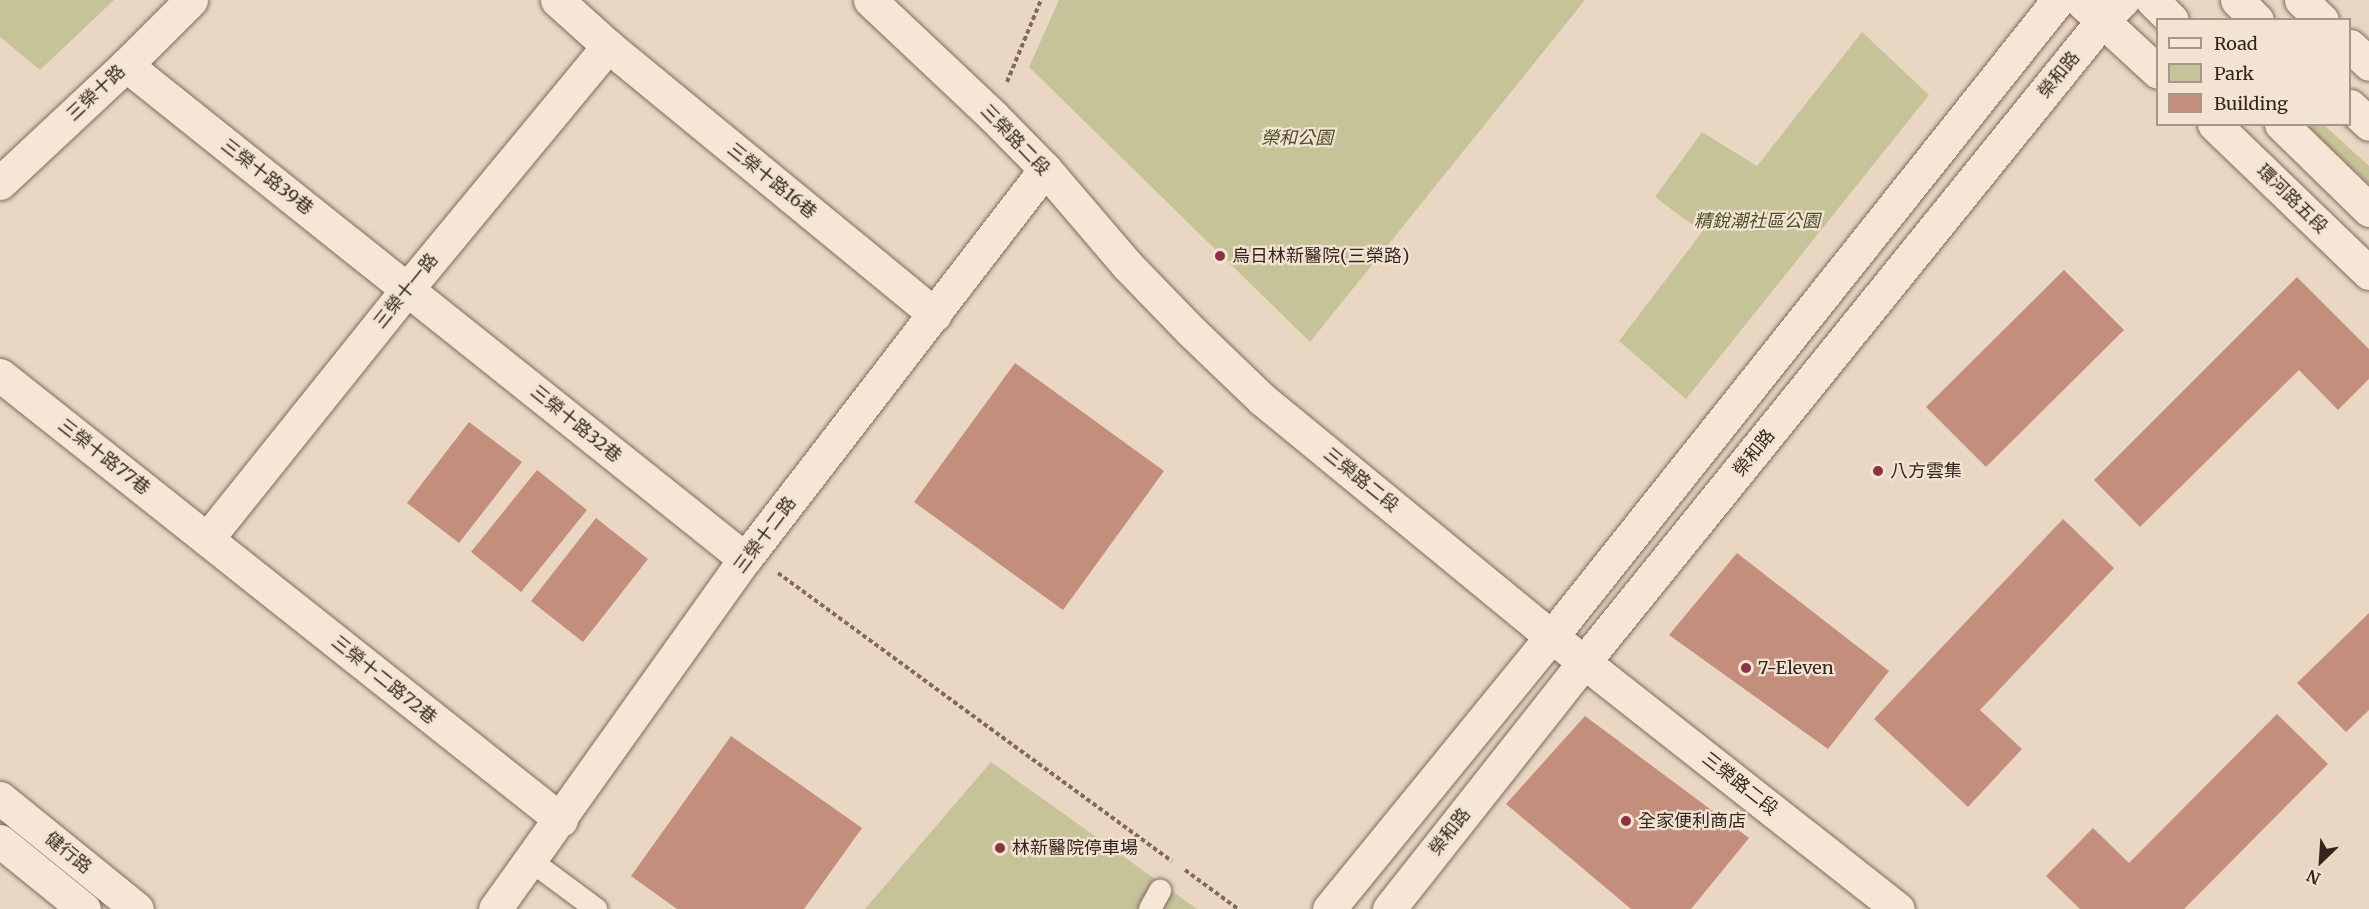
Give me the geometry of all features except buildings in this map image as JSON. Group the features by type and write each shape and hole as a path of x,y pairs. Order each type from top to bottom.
{"street":[{"name":"三榮十路","path":"0,183 126,65 190,0"},
{"name":"三榮十路16巷","path":"556,0 608,46 936,315"},
{"name":"三榮路二段","path":"870,0 993,116 1045,169 1127,265 1263,400 1584,662 1898,909"},
{"path":"1329,909 1552,636 2058,0"},
{"path":"2152,0 2170,18"},
{"path":"2236,0 2255,18"},
{"path":"2301,0 2320,18"},
{"path":"2101,7 2156,71"},
{"name":"榮和路","path":"1389,909 2101,7"},
{"name":"三榮十一路","path":"207,539 408,288 608,46"},
{"path":"2351,48 2369,64"},
{"name":"三榮十路39巷","path":"126,65 408,288"},
{"path":"2351,108 2369,124"},
{"name":"環河路五段","path":"2216,126 2369,273"},
{"path":"2283,126 2369,210"},
{"name":"三榮十二路","path":"495,909 748,556 936,315 1045,169"},
{"name":"三榮十路32巷","path":"408,288 748,556"},
{"name":"三榮十路77巷","path":"0,375 207,539"},
{"name":"三榮十二路72巷","path":"207,539 561,820"},
{"name":"健行路","path":"0,798 137,909"},
{"name":"健行路","path":"0,842 84,909"}],"lane":[{"path":"531,861 596,909"}],"path":[{"path":"993,116 1041,0"},
{"path":"748,556 1238,909"}],"green space":[{"path":"0,0 114,0 40,70 0,37"},
{"name":"榮和公園","path":"1059,0 1585,0 1310,342 1029,67"},
{"name":"精銳潮社區公園","path":"1862,32 1929,95 1686,399 1619,341 1702,232 1655,197 1702,132 1757,166"},
{"path":"2307,126 2325,126 2369,166 2369,184"},
{"path":"991,762 1169,889 1197,909 865,909"}],"place":[{"name":"烏日林新醫院(三榮路)","path":"1220,256"},
{"name":"八方雲集","path":"1878,471"},
{"name":"7-Eleven","path":"1746,668"},
{"name":"全家便利商店","path":"1626,821"},
{"name":"林新醫院停車場","path":"1000,848"}]}
